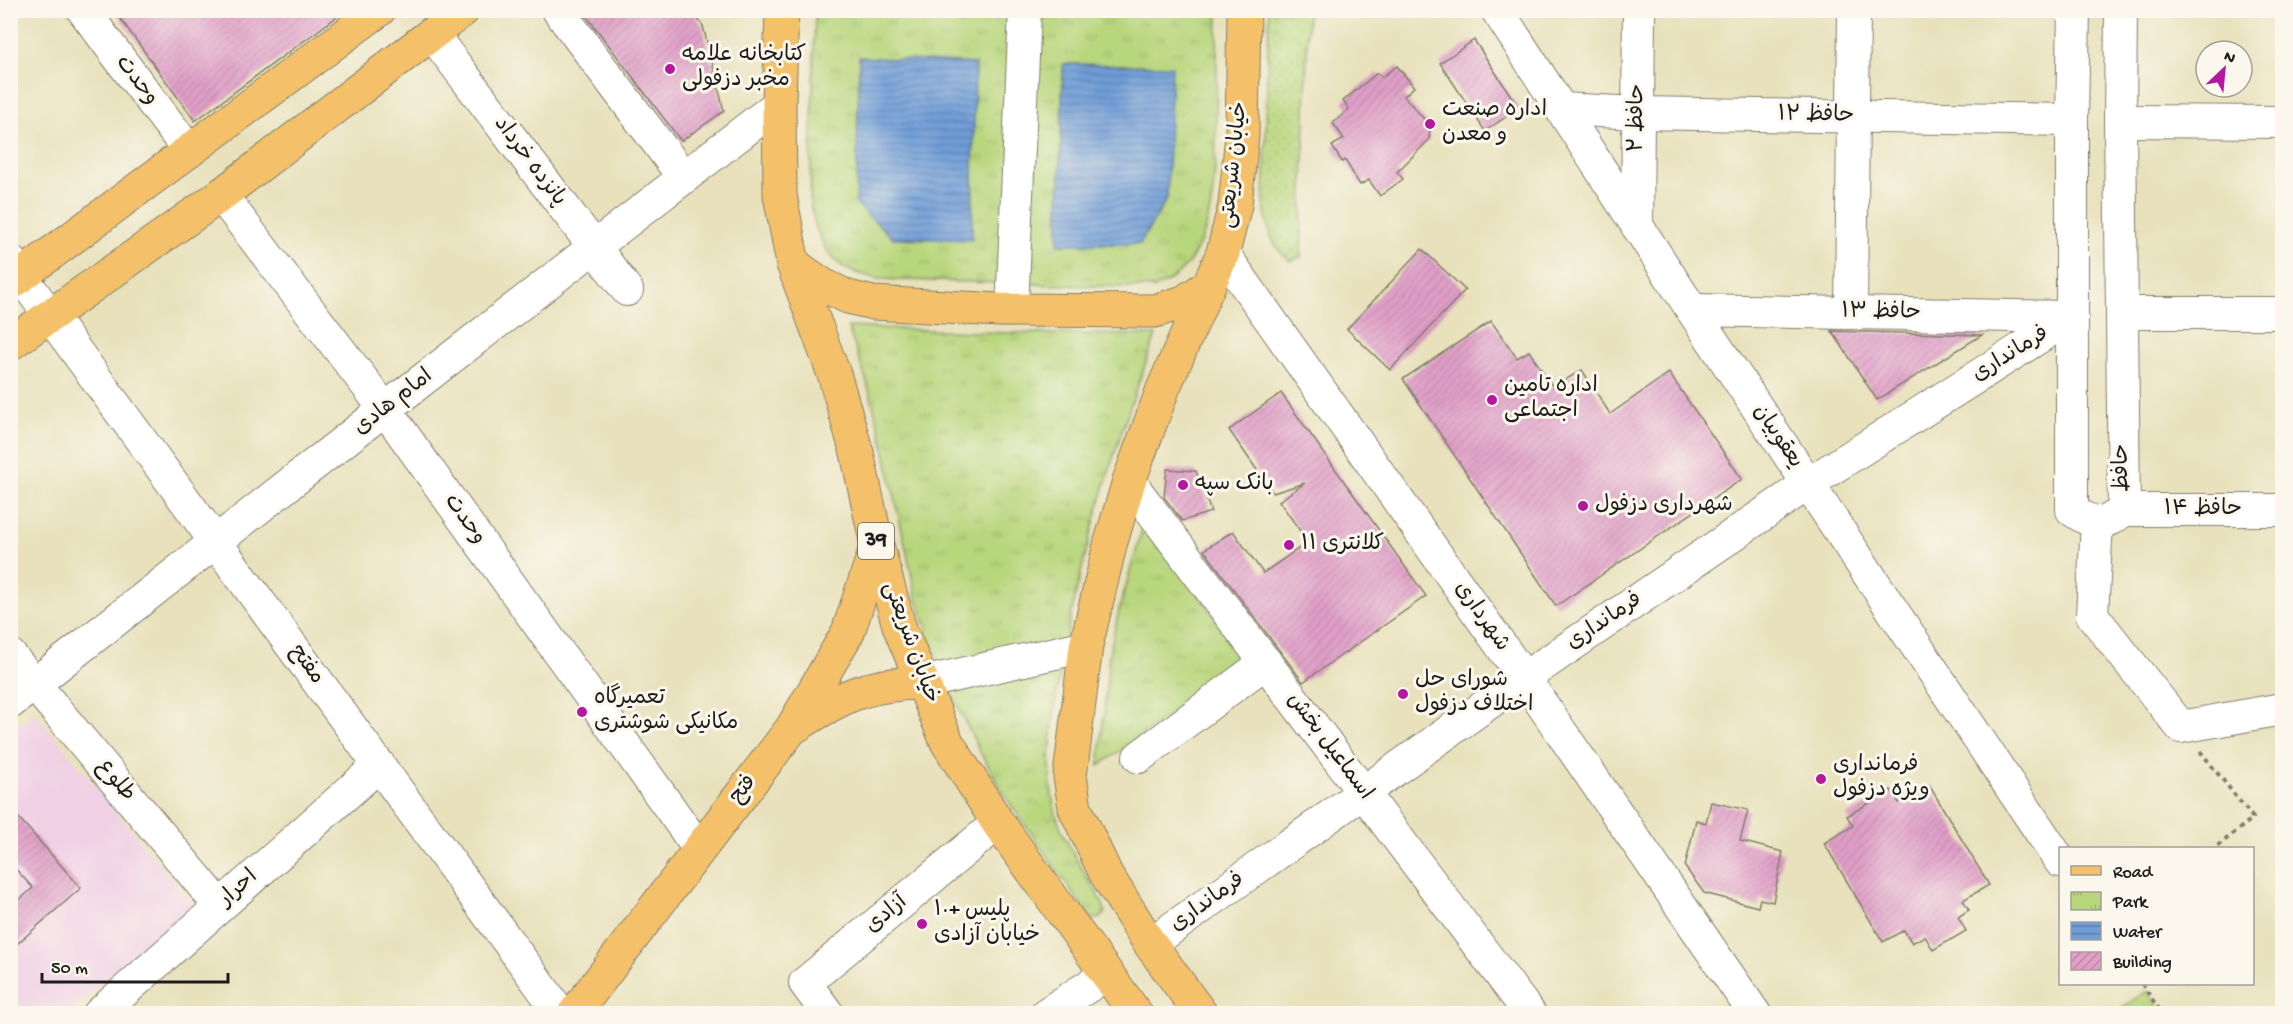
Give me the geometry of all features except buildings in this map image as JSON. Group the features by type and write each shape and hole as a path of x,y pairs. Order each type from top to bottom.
{"main road":[{"path":"14,274 189,151 379,10"},
{"path":"10,344 221,195 463,10"},
{"name":"خیابان شریعتی","path":"782,10 779,104 780,195 793,264 835,377 857,453 877,545 899,626 947,742 998,823 1136,1014"},
{"name":"خیابان شریعتی","path":"1201,1014 1150,944 1106,874 1075,808 1070,776 1086,646 1110,545 1129,481 1163,388 1223,254 1235,205 1242,135 1244,10"},
{"path":"793,264 824,285 848,297 873,303 1012,310 1155,311 1185,302 1208,286"},
{"name":"فتح","path":"574,1014 792,728 848,632 877,545"},
{"path":"792,728 839,699 865,689 893,683 922,683"},
{"path":"1107,974 1150,944"}],"street":[{"name":"وحدت","path":"83,10 189,151"},
{"path":"558,10 684,178"},
{"path":"1012,310 1025,10"},
{"name":"یعقوبیان","path":"1497,10 1692,310 2059,858"},
{"name":"حافظ ۲","path":"1637,226 1639,10"},
{"path":"1851,313 1854,10"},
{"name":"حافظ","path":"2074,10 2072,510 2085,519 2110,517 2122,314 2121,10"},
{"name":"پانزده خرداد","path":"432,34 627,290"},
{"name":"امام هادی","path":"23,694 385,409 779,104"},
{"name":"حافظ ۱۲","path":"1561,109 1638,113 2072,120"},
{"path":"2120,121 2283,123"},
{"name":"وحدت","path":"221,195 385,409 699,849"},
{"name":"شهرداری","path":"1223,254 1524,678 1755,1014"},
{"name":"مفتح","path":"14,274 50,316 561,1014"},
{"name":"حافظ ۱۳","path":"1692,310 2071,317"},
{"path":"2122,314 2283,313"},
{"name":"فرمانداری","path":"1150,944 1524,678 1809,483 2071,317"},
{"name":"اسماعیل بخش","path":"1129,481 1530,1014"},
{"name":"حافظ ۱۴","path":"2110,517 2283,510"},
{"path":"2110,517 2091,615 2181,726 2283,709"},
{"path":"922,683 1086,646"},
{"name":"طلوع","path":"10,655 23,694 220,906"},
{"path":"1139,757 1266,662"},
{"name":"احرار","path":"99,1014 379,765"},
{"name":"آزادی","path":"828,1014 805,983 998,823"},
{"path":"1046,1014 1107,974"}],"path":[{"path":"2181,726 2253,818 2217,847"},
{"path":"2143,985 2162,1014"}],"shaded area":[{"path":"35,713 194,907 66,1013 11,1014 11,732"}],"green space":[{"path":"815,11 1218,11 1213,187 1210,212 1203,237 1192,258 1176,276 1155,288 876,279 845,268 830,255 820,238 810,202"},
{"path":"1269,11 1308,11 1301,257 1290,261 1274,243 1264,206"},
{"path":"848,327 1004,333 1156,335 1111,464 1086,552 1066,640 1051,736 1050,770 1053,804 1067,842 1103,904 1105,912 1101,918 1095,919 1089,916 1009,802 979,750 944,678 917,600 882,438 867,382"},
{"path":"1145,520 1246,659 1099,766 1109,655 1119,610"},
{"path":"2147,991 2162,1013 2114,1013"}],"water":[{"path":"859,57 975,64 972,240 893,238 856,204"},
{"path":"1063,64 1172,66 1167,199 1140,244 1058,244"}],"place":[{"name":"کتابخانه علامه مخبر دزفولی","path":"670,69"},
{"name":"اداره صنعت و معدن","path":"1430,124"},
{"name":"اداره تامین اجتماعی","path":"1492,400"},
{"name":"بانک سپه","path":"1183,485"},
{"name":"شهرداری دزفول","path":"1583,506"},
{"name":"کلانتری ۱۱","path":"1289,545"},
{"name":"شورای حل اختلاف دزفول","path":"1403,694"},
{"name":"تعمیرگاه مکانیکی شوشتری","path":"582,712"},
{"name":"فرمانداری ویژه دزفول","path":"1821,779"},
{"name":"پلیس +۱۰ خیابان آزادی","path":"922,924"}]}
